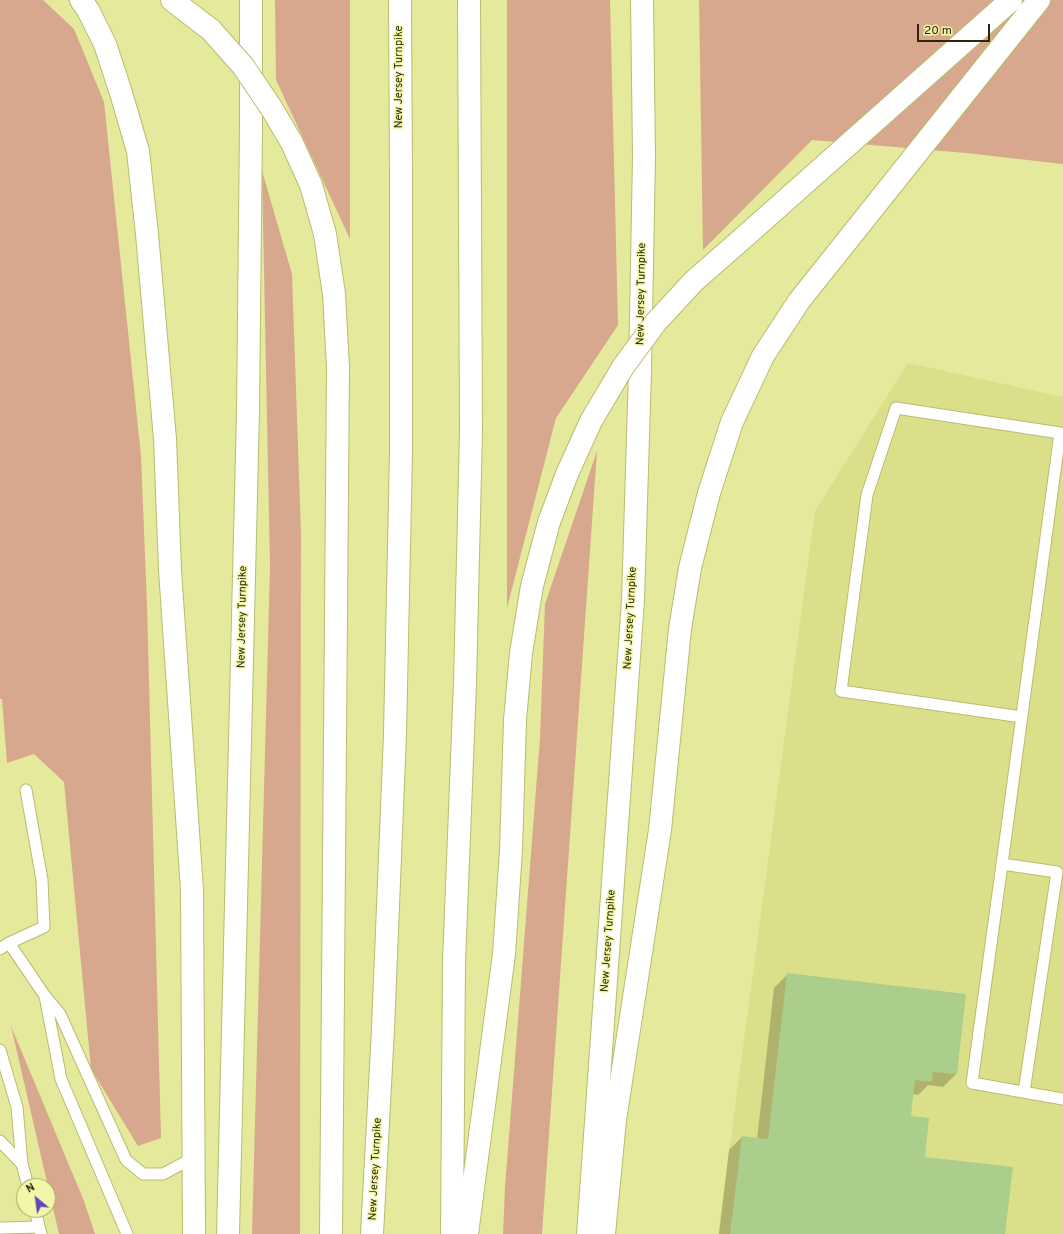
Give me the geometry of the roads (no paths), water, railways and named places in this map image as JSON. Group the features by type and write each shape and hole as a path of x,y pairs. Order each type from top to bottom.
{"highway":[{"path":"81,0 88,10 105,44 128,115 138,151 147,234 165,439 170,570 192,890 194,1234"},
{"path":"172,0 211,30 243,66 272,109 292,143 310,185 325,234 334,294 338,367 331,1234"},
{"name":"New Jersey Turnpike","path":"228,1234 248,420 252,125 250,0"},
{"name":"New Jersey Turnpike","path":"372,1234 384,1021 395,727 401,452 400,0"},
{"path":"452,1234 454,962 465,683 471,430 469,0"},
{"name":"New Jersey Turnpike","path":"588,1234 633,600 640,371 644,165 642,0"},
{"path":"467,1234 504,954 511,850 515,720 520,653 532,586 549,522 567,474 591,421 623,366 656,322 694,281 1011,0"},
{"path":"604,1234 615,1120 660,830 681,621 690,568 707,501 732,422 763,356 799,301 1039,0"}],"lane":[{"path":"1022,717 841,691 867,495 896,408 1062,434 972,1084 1063,1099"},
{"path":"26,790 42,880 44,927 5,946 60,1014 126,1160 143,1174 162,1174 193,1158"},
{"path":"1002,864 1060,873 1024,1092"},
{"path":"45,996 61,1079 127,1234"},
{"path":"0,1050 17,1107 22,1164 26,1178"},
{"path":"0,1141 22,1164"},
{"path":"0,1228 40,1230 36,1218"}]}
